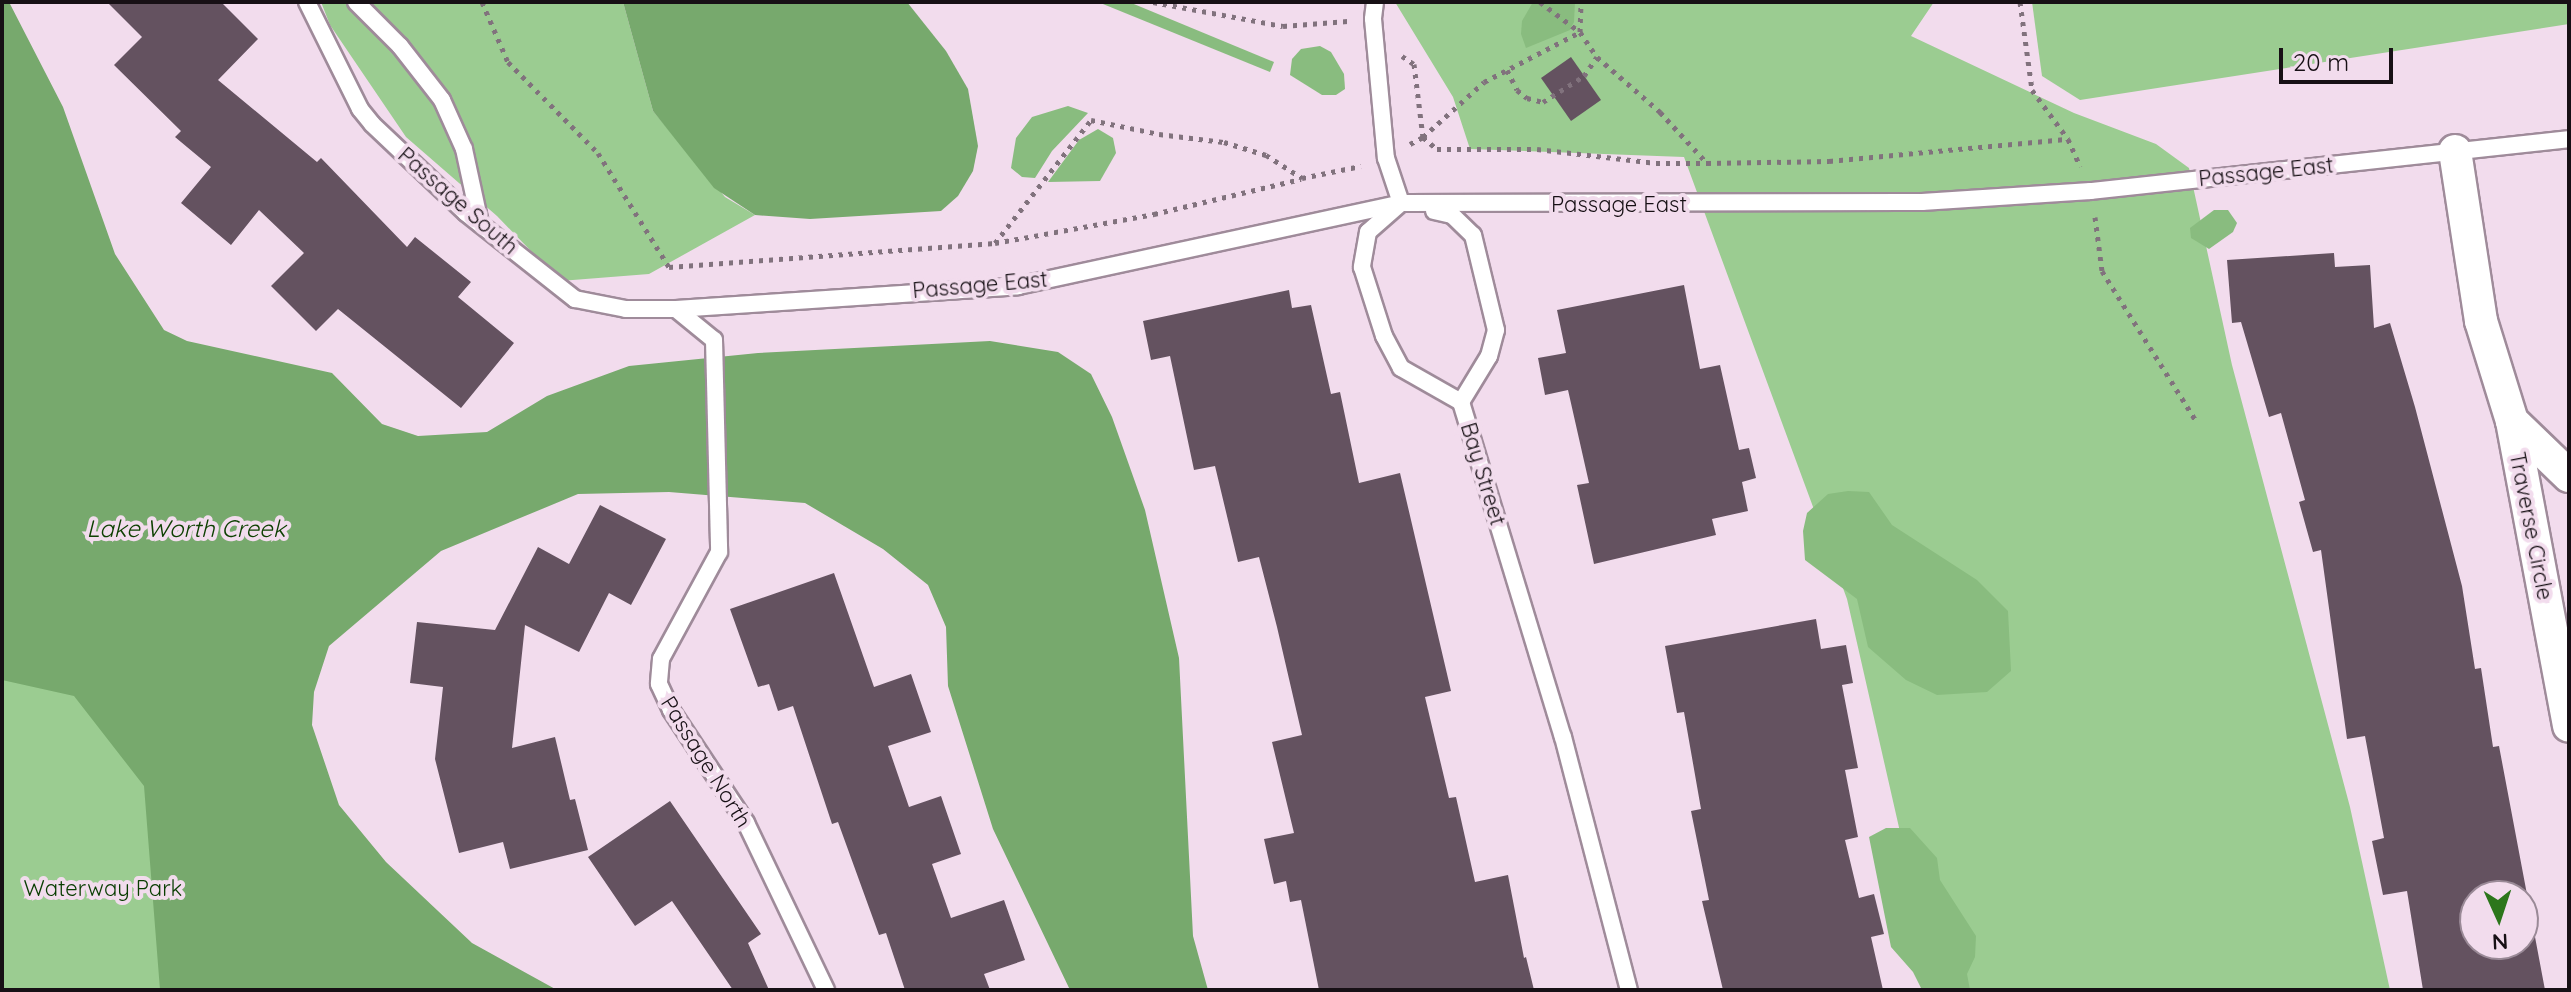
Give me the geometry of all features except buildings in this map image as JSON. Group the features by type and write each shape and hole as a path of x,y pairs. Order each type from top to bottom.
{"street":[{"name":"Traverse Circle","path":"2455,151 2481,321 2512,421 2569,726"},
{"name":"Traverse Circle","path":"2512,421 2569,476"}],"lane":[{"name":"Passage South","path":"307,2 360,109 480,223 575,299 626,309 676,309"},
{"path":"356,2 400,46 442,100 464,149 480,223"},
{"path":"1374,10 1386,158 1401,203 1452,215 1473,235 1496,330 1489,356 1461,402"},
{"name":"Passage East","path":"676,309 1018,286 1401,203 1922,202 2091,191 2569,139"},
{"name":"Bay Street","path":"1401,203 1368,232 1362,267 1384,336 1401,368 1461,402 1563,737 1629,990"},
{"name":"Passage North","path":"676,309 714,340 719,552 661,659 659,684 671,710 746,823 826,990"}],"path":[{"path":"482,2 508,62 598,153 669,267 995,243 1154,214 1302,178 1350,170 1386,158 1423,137 1484,82 1580,32"},
{"path":"1153,2 1283,26 1374,10"},
{"path":"1540,2 1580,32 1597,57 1660,112 1707,163"},
{"path":"1580,32 1581,2"},
{"path":"1376,50 1390,47 1414,64 1423,137 1437,149 1537,149 1656,163 1707,163 1829,161 2068,139"},
{"path":"1507,70 1517,90 1527,98 1543,102 1584,76 1597,57"},
{"path":"995,243 1091,120 1159,134 1224,142 1266,155 1302,178"}],"green space":[{"path":"321,2 623,2 653,111 725,197 755,215 649,274 560,281 497,216 406,137 330,25"},
{"path":"1395,2 1934,2 1911,36 2074,113 2156,144 2189,168 2232,365 2350,807 2390,990 1936,990 1847,599 1684,157 1470,149 1453,97"},
{"path":"2032,2 2569,2 2569,24 2080,100 2042,76"},
{"name":"Waterway Park","path":"2,514 181,808 250,990 2,990"}],"shaded area":[{"path":"1098,2 1129,2 1274,62 1270,72"},
{"path":"1533,2 1575,2 1574,22 1570,30 1526,48 1521,34 1522,21"},
{"path":"1320,46 1331,52 1344,74 1345,89 1336,95 1322,95 1290,75 1292,59 1301,49"},
{"path":"1068,106 1088,113 1052,151 1035,178 1022,177 1011,168 1016,138 1032,117"},
{"path":"1098,129 1113,138 1116,153 1100,181 1048,182 1079,140"},
{"path":"2214,210 2228,210 2237,223 2233,232 2209,249 2191,238 2190,228"},
{"path":"1869,492 1892,525 1977,580 2008,611 2011,671 1987,692 1937,695 1906,680 1868,647 1857,599 1805,560 1803,531 1807,513 1828,494"},
{"path":"1886,828 1910,828 1937,858 1940,880 1976,936 1975,957 1967,974 1970,990 1922,990 1913,972 1891,947 1869,837"}],"water":[{"name":"Lake Worth Creek","path":"2,2 9,2 63,107 115,254 164,330 187,341 332,373 382,424 418,436 487,432 547,396 629,366 758,353 990,341 1058,352 1091,374 1112,417 1145,510 1179,658 1193,936 1208,990 1070,990 993,829 948,686 946,627 928,585 883,549 805,503 669,492 578,494 441,551 329,646 314,692 312,725 339,805 386,862 472,943 557,990 160,990 144,786 74,696 2,680"},
{"path":"623,2 907,2 946,51 968,89 978,146 973,171 958,196 941,211 810,219 755,215 714,188 653,111"}]}
